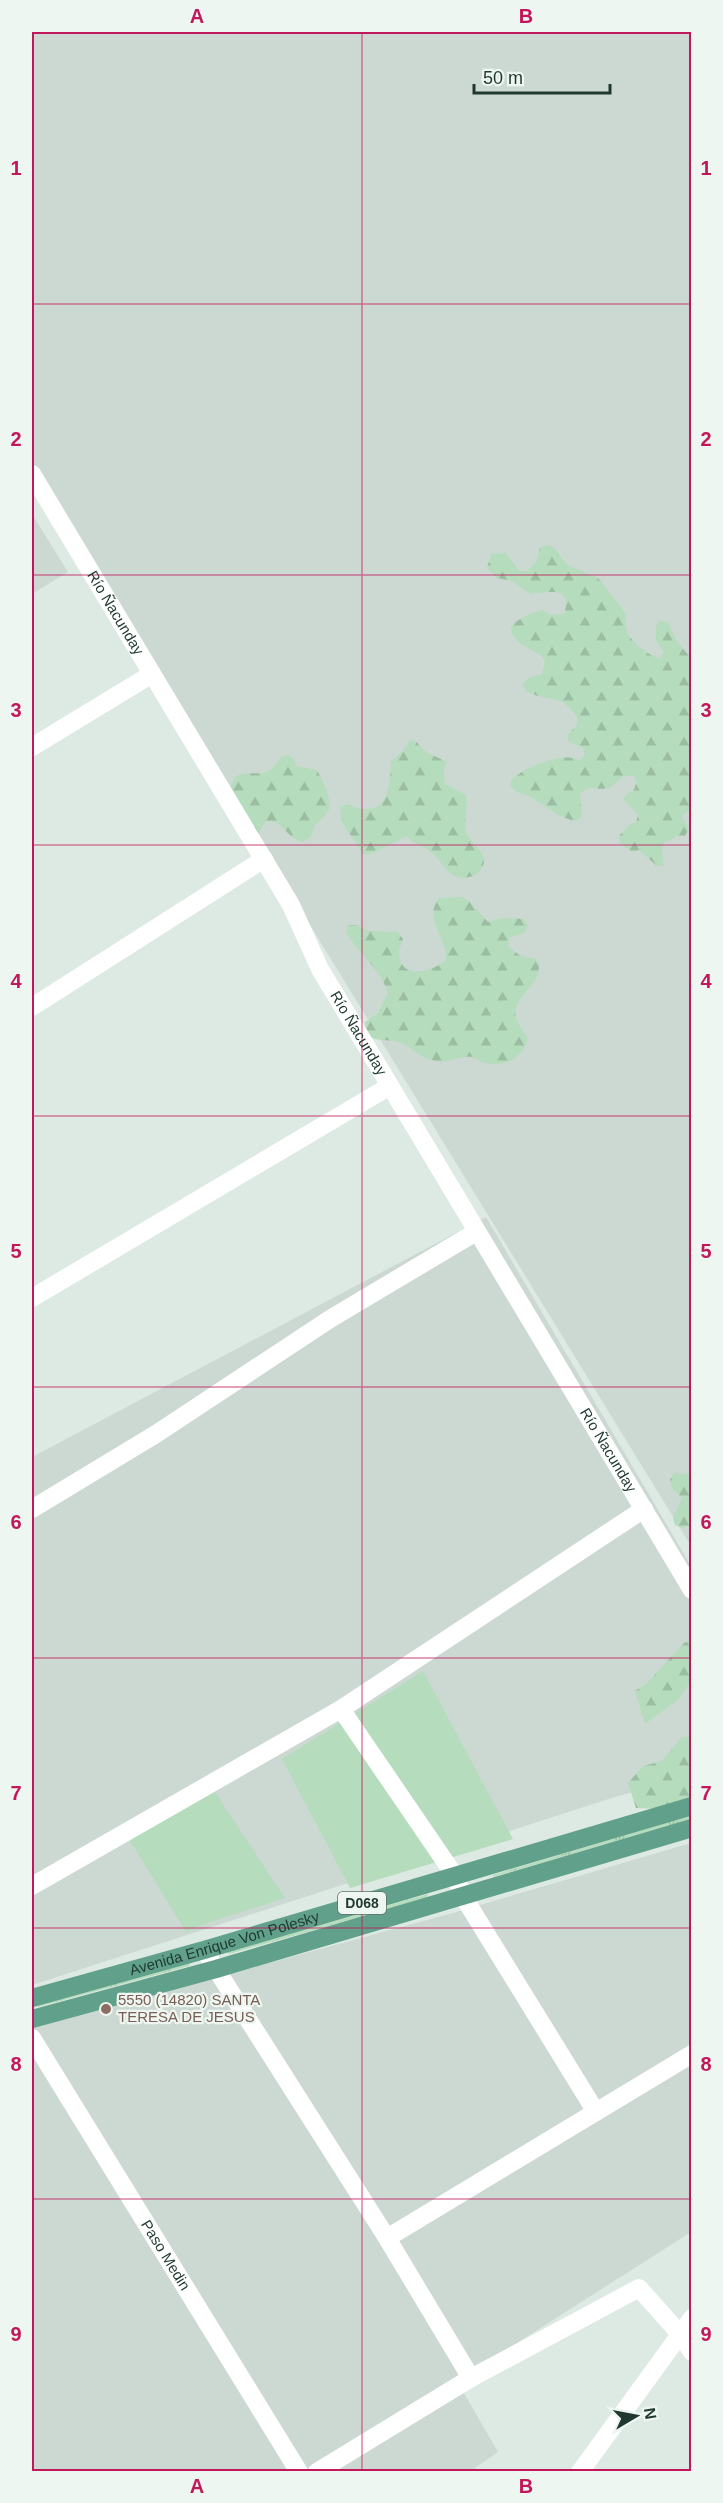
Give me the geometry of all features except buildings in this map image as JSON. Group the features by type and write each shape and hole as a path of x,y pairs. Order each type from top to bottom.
{"main road":[{"name":"Avenida Enrique Von Polesky","path":"32,1998 204,1950 692,1806"},
{"name":"Avenida Enrique Von Polesky","path":"32,2019 216,1968 692,1828"}],"street":[{"name":"Río Ñacunday","path":"32,474 291,905 320,969 692,1590"},
{"path":"32,747 152,674"},
{"path":"32,1007 264,859"},
{"path":"32,1298 390,1086"},
{"path":"32,1509 156,1434 330,1319 476,1232"},
{"path":"32,1886 341,1709 644,1509"},
{"path":"341,1709 454,1876 463,1896 596,2112"},
{"path":"204,1950 387,2238 471,2378"},
{"name":"Paso Medin","path":"32,2038 299,2472"},
{"path":"387,2238 692,2054"},
{"path":"317,2472 471,2378 639,2288 680,2334 692,2352"},
{"path":"580,2472 692,2318"}],"shaded area":[{"path":"32,32 691,32 691,1546 32,472"},
{"path":"32,514 68,572 32,594"},
{"path":"486,1217 691,1566 691,1776 615,1797 32,1985 32,1457"},
{"path":"691,1843 691,2232 316,2471 32,2472 32,2027 453,1913"},
{"path":"464,2393 498,2452 473,2471 328,2472"}],"green space":[{"path":"547,545 554,548 570,566 600,580 625,613 628,633 640,647 659,659 664,653 656,640 656,626 660,621 668,622 678,643 691,658 691,811 682,816 689,829 685,836 677,836 664,843 662,851 664,866 657,866 639,850 632,852 620,843 619,836 629,825 636,822 638,815 623,799 634,790 636,783 634,776 624,776 608,788 591,788 580,794 582,816 576,821 558,815 511,787 511,780 525,770 554,759 580,760 585,754 582,747 569,742 567,735 577,725 577,717 571,709 559,701 526,691 523,684 528,678 542,674 545,660 515,639 511,627 521,618 543,610 550,615 564,614 565,598 556,592 531,594 512,581 497,578 487,568 491,554 506,553 519,571 527,571 537,561 540,547"},
{"path":"410,740 417,742 427,752 447,762 444,769 445,784 466,795 466,831 484,858 482,868 473,876 465,878 453,875 430,851 407,836 371,854 363,854 342,822 340,807 346,804 370,809 383,801 389,784 391,761 402,752"},
{"path":"288,755 294,759 296,766 317,770 329,797 327,813 316,825 311,837 303,842 292,837 272,821 266,821 258,834 229,789 236,776 266,772 281,757"},
{"path":"461,897 468,900 488,922 502,918 524,919 528,925 524,933 510,937 508,945 520,955 534,958 539,964 535,979 521,998 516,1010 517,1021 528,1039 522,1052 512,1060 500,1064 485,1063 468,1057 445,1061 431,1060 399,1042 371,1037 365,1030 365,1022 378,1013 388,993 375,968 346,932 348,925 356,925 369,931 398,932 403,939 399,951 401,962 405,968 418,972 433,968 446,960 446,952 433,914 439,898"},
{"path":"691,1468 691,1525 682,1528 675,1525 673,1518 682,1498 672,1488 670,1480 674,1473 689,1474"},
{"path":"691,1640 691,1681 679,1699 645,1724 635,1691 647,1683 684,1643"},
{"path":"423,1671 513,1839 350,1888 282,1759"},
{"path":"682,1737 691,1737 691,1797 662,1809 636,1808 628,1783 643,1766 662,1761"},
{"path":"213,1789 285,1898 186,1932 129,1839"},
{"path":"691,1815 691,1819 493,1877 493,1875"},
{"path":"428,1894 427,1898 229,1954 227,1952"},
{"path":"190,1963 189,1966 38,2007 38,2005"}],"place":[{"name":"5550 (14820) SANTA TERESA DE JESUS","path":"106,2009"}]}
